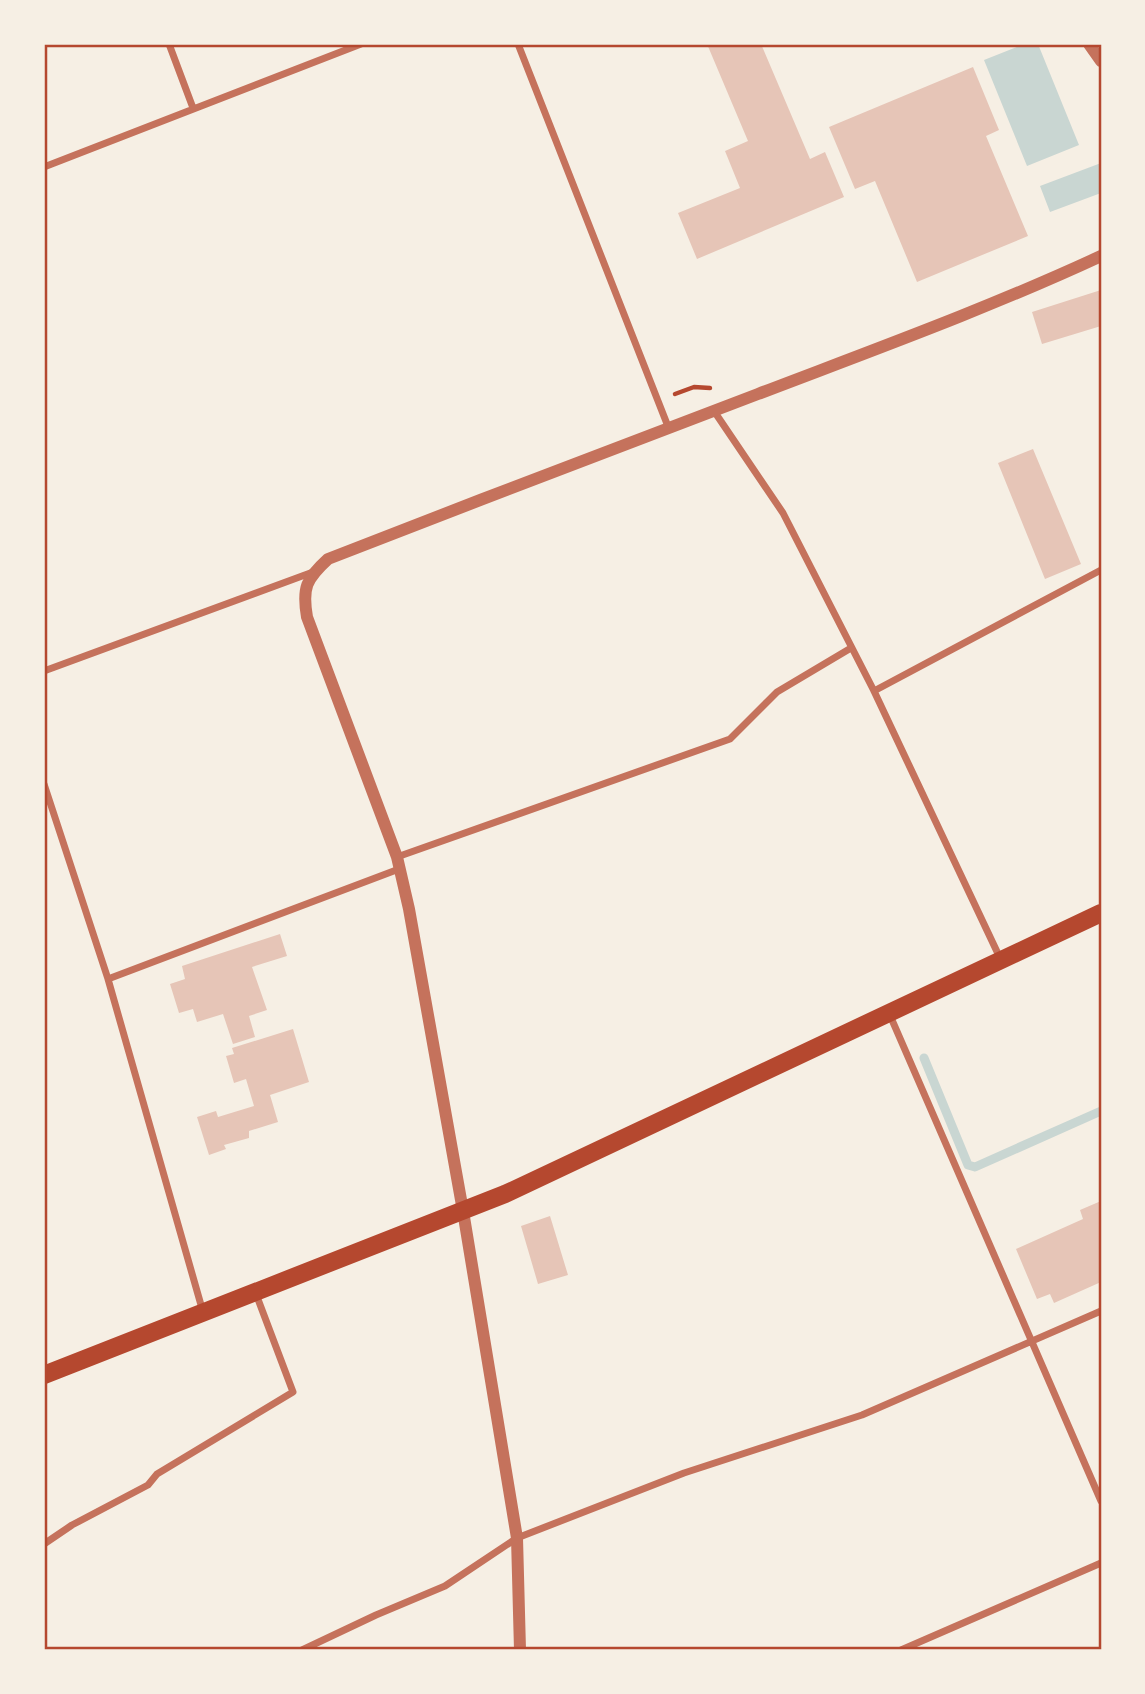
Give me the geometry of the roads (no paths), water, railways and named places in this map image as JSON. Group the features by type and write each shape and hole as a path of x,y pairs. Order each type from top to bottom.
{"main road":[{"path":"44,1376 518,1188 1101,913"}],"street":[{"path":"169,44 193,107"},
{"path":"44,167 361,44"},
{"path":"518,44 669,429"},
{"path":"1089,44 1101,61"},
{"path":"520,1650 517,1538 463,1211 409,909 398,863 307,617 303,595 314,572 328,559 1025,291 1101,256"},
{"path":"714,411 783,513 874,691 1001,960"},
{"path":"874,691 1101,570"},
{"path":"44,671 314,572"},
{"path":"108,979 398,863 730,739 777,692 851,648"},
{"path":"44,784 108,979 203,1312"},
{"path":"889,1013 1101,1501"},
{"path":"44,1544 72,1525 148,1485 157,1474 293,1392 256,1292"},
{"path":"302,1650 444,1586 517,1538 684,1473 862,1415 1101,1311"},
{"path":"901,1650 1101,1563"}],"waterway":[{"path":"924,1058 968,1165 975,1167 1101,1111"}]}
